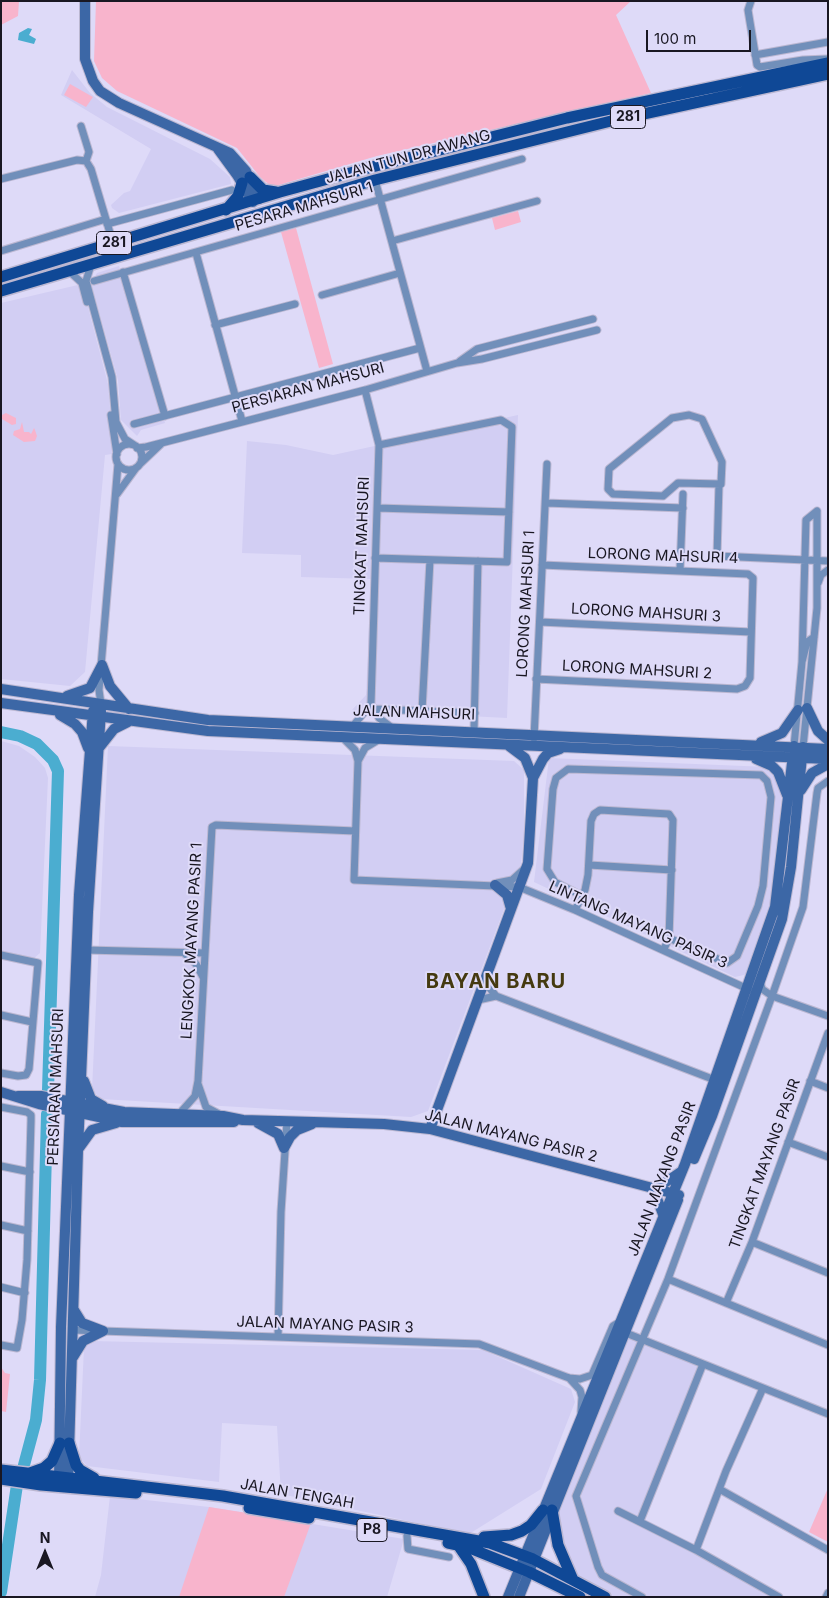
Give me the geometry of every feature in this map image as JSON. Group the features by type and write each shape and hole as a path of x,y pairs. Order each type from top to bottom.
{"main road":[{"name":"JALAN TUN DR AWANG","path":"1,277 226,210 257,203 280,192 567,118 828,63"},
{"name":"JALAN TUN DR AWANG","path":"1,291 375,180 611,121 828,74"},
{"path":"226,210 238,196 246,180 263,190 280,192"},
{"path":"246,217 257,203 277,208"},
{"path":"1,287 28,284"},
{"path":"26,1474 44,1468 52,1462 65,1443 80,1470 98,1480"},
{"name":"JALAN TENGAH","path":"1,1470 64,1482 222,1503 456,1541 490,1543 529,1557 605,1597"},
{"name":"JALAN TENGAH","path":"1,1479 64,1482 98,1480 231,1497 407,1533"},
{"path":"484,1597 471,1564 456,1541 511,1536 531,1525 547,1510 558,1545 573,1580"},
{"name":"JALAN TENGAH","path":"456,1541 524,1570 580,1597"}],"street":[{"path":"85,1 85,59 90,75 100,90 118,103 218,149 246,180 257,203"},
{"path":"751,1 748,10 757,65 765,68 803,60 828,59"},
{"path":"755,55 828,42"},
{"path":"81,126 89,152 86,161"},
{"name":"PESARA MAHSURI 1","path":"87,282 196,253 522,159"},
{"path":"1,179 77,160 86,161"},
{"path":"86,161 91,169 113,243"},
{"path":"375,180 427,371"},
{"path":"1,250 232,190"},
{"path":"392,242 537,201"},
{"path":"196,253 242,421"},
{"path":"91,265 87,282 112,377 113,423 118,464 128,470 139,465 142,457 136,447 125,438 113,423"},
{"path":"70,272 87,282"},
{"path":"123,272 165,416"},
{"path":"322,295 400,273"},
{"path":"215,325 295,304"},
{"name":"PERSIARAN MAHSURI","path":"457,362 477,349 593,319"},
{"name":"PERSIARAN MAHSURI","path":"136,447 146,447 365,390 457,362 482,358 596,330"},
{"path":"134,424 420,348"},
{"name":"TINGKAT MAHSURI","path":"365,390 379,445 372,706"},
{"path":"719,484 678,483 663,496 613,494 608,488 609,469 672,418 689,415 702,419 722,462 722,484 719,484 717,556 828,561"},
{"path":"376,558 507,562 512,427 501,420 379,445"},
{"name":"PERSIARAN MAHSURI","path":"117,494 139,465 165,441"},
{"path":"117,454 125,445 136,447"},
{"name":"PERSIARAN MAHSURI","path":"75,1107 71,1078 78,895 102,664 118,464"},
{"name":"LORONG MAHSURI 1","path":"534,746 547,464"},
{"path":"680,570 683,494"},
{"path":"546,503 683,508"},
{"path":"377,508 508,512"},
{"path":"798,747 802,709 814,637 818,582 816,512 806,520 806,560 801,653 802,709 818,731 828,740"},
{"path":"422,711 430,560"},
{"path":"474,731 478,562"},
{"name":"LORONG MAHSURI 4","path":"542,565 748,574 753,578 750,678 745,686 737,689"},
{"path":"818,582 821,576 828,570"},
{"name":"LORONG MAHSURI 3","path":"540,622 751,632"},
{"path":"802,662 807,642 814,637"},
{"path":"58,697 78,694 90,688 98,677 102,664"},
{"path":"102,664 110,686 130,709"},
{"name":"LORONG MAHSURI 2","path":"536,679 737,689"},
{"name":"JALAN MAHSURI","path":"1,689 208,720 828,749"},
{"name":"JALAN MAHSURI","path":"1,703 208,731 828,759"},
{"path":"372,706 475,714"},
{"path":"353,726 372,706"},
{"path":"372,706 379,718 391,728"},
{"path":"753,744 770,740 782,733 802,709"},
{"path":"48,710 75,724 94,750 114,729 129,721"},
{"path":"343,738 355,750 358,761 356,831"},
{"path":"358,761 365,748 380,739"},
{"path":"430,1129 528,863 533,778 525,758 520,752 507,745"},
{"name":"JALAN MAYANG PASIR","path":"547,1510 626,1333 677,1194 712,1116 751,1004 751,990 760,977 782,919 788,893 798,747"},
{"path":"533,778 548,754 563,748"},
{"name":"PERSIARAN MAHSURI","path":"65,1443 60,1376 63,1301 75,1107 81,1068 94,750"},
{"path":"743,756 760,759 772,766 793,799 806,779 817,768 828,764"},
{"path":"582,896 555,882 546,869 553,789 556,778 568,769 761,775 768,781 770,788 765,865 758,906 737,956 733,961 727,963 669,938"},
{"path":"642,1597 602,1575 576,1496 668,1280 772,996 802,907 817,793 818,788 826,782"},
{"name":"JALAN MAYANG PASIR","path":"508,1597 524,1570 580,1419 664,1216 677,1194 682,1171 715,1080 751,990 775,907 793,799"},
{"path":"576,910 582,896 589,865 591,821 594,814 600,810 669,814 673,820 672,870 669,938 664,949"},
{"name":"LENGKOK MAYANG PASIR 1","path":"180,1114 194,1096 198,1081 212,827 216,825 356,831"},
{"name":"LINTANG MAYANG PASIR 3","path":"356,831 354,880 519,887 664,949 751,990"},
{"path":"492,885 512,880 528,863"},
{"path":"589,865 672,870"},
{"path":"765,865 781,866"},
{"path":"492,885 507,895 511,910"},
{"path":"86,950 205,953"},
{"path":"184,952 196,964 204,980"},
{"path":"1,955 38,963 29,1069 26,1075 18,1076 1,1073"},
{"path":"760,977 761,987 772,996 828,1016"},
{"path":"485,982 496,996 715,1080"},
{"path":"478,1000 496,996"},
{"path":"751,1004 760,997 772,996"},
{"path":"1,1015 32,1022"},
{"name":"TINGKAT MAYANG PASIR","path":"726,1304 752,1242 828,1033"},
{"path":"81,1068 86,1089 91,1099 113,1111"},
{"path":"53,1103 71,1078"},
{"name":"LENGKOK MAYANG PASIR 1","path":"198,1081 206,1107 223,1116"},
{"path":"810,1081 828,1088"},
{"path":"1,1092 75,1107"},
{"path":"53,1103 63,1119 73,1150 92,1130 122,1122"},
{"name":"PERSIARAN MAHSURI","path":"1,1107 27,1112 31,1115 30,1172"},
{"name":"JALAN MAYANG PASIR 2","path":"75,1107 113,1111 223,1116 246,1120 384,1124 430,1129 677,1194"},
{"name":"JALAN MAYANG PASIR 2","path":"75,1107 122,1122 219,1123 246,1120"},
{"path":"246,1120 265,1125 278,1134 284,1148"},
{"path":"278,1337 284,1148 287,1122"},
{"path":"284,1148 290,1137 297,1130 320,1122"},
{"path":"788,1142 828,1157"},
{"name":"PERSIARAN MAHSURI","path":"64,1482 74,1309 73,1150"},
{"path":"1,1166 30,1172 25,1293 16,1348 1,1345"},
{"path":"664,1216 653,1188 682,1171"},
{"path":"1,1225 28,1230"},
{"path":"752,1242 828,1273"},
{"path":"668,1280 828,1345"},
{"path":"1,1288 25,1293"},
{"path":"60,1376 64,1366 67,1336 73,1330 67,1324 63,1301"},
{"path":"74,1309 82,1323 104,1331"},
{"path":"624,1316 626,1333"},
{"name":"JALAN MAYANG PASIR 3","path":"73,1330 485,1345 569,1378 586,1379 592,1376 613,1326 624,1316"},
{"path":"71,1360 84,1342 104,1331"},
{"path":"611,1345 620,1335 626,1333 828,1414"},
{"path":"640,1521 703,1364"},
{"path":"569,1378 577,1384 582,1397 580,1419"},
{"path":"696,1550 721,1490 726,1471 763,1388"},
{"path":"721,1490 828,1550"},
{"path":"618,1512 640,1521 696,1550 779,1597"},
{"path":"407,1533 408,1549 449,1557"},
{"name":"JALAN MAYANG PASIR","path":"519,1597 524,1570"},
{"path":"826,1597 828,1593"}],"shaded area":[{"path":"1,1 19,1 18,16 1,25"},
{"path":"96,1 631,1 616,15 651,93 377,156 272,187 260,177 237,148 117,91 102,78 94,61"},
{"path":"72,70 90,93 107,107 210,159 230,177 231,184 119,213 112,208 111,205 124,193 130,191 151,149 61,95"},
{"path":"70,84 93,97 86,107 64,95"},
{"path":"518,211 521,222 495,230 492,218"},
{"path":"296,228 333,364 319,368 281,232"},
{"path":"119,266 165,423 141,430 137,436 121,420 118,380 91,283 97,273"},
{"path":"82,284 108,384 113,444 112,454 105,455 85,672 70,686 1,679 1,303"},
{"path":"6,413 16,418 16,424 12,425 2,419 2,415"},
{"path":"518,415 507,718 352,710 366,695 371,579 301,577 301,555 242,553 247,441 286,445 333,455"},
{"path":"22,422 24,432 31,434 34,428 37,436 35,441 24,442 13,435 14,431 20,429"},
{"path":"1,741 19,746 35,757 45,768 48,778 40,953 33,959 1,952"},
{"path":"108,746 514,761 524,770 524,834 521,864 428,1111 411,1117 101,1099 92,1090"},
{"path":"549,758 768,767 782,785 775,895 748,974 735,977 534,882"},
{"path":"624,1327 704,1361 640,1518 782,1597 612,1597 568,1575 551,1505"},
{"path":"91,1341 483,1350 571,1389 575,1402 541,1489 469,1534 281,1494 277,1426 222,1423 219,1482 87,1466 79,1457 84,1348"},
{"path":"1,1367 5,1373 10,1374 6,1412 1,1411"},
{"path":"828,1488 828,1542 809,1532"},
{"path":"110,1496 209,1507 404,1539 387,1597 95,1597 101,1575"},
{"path":"209,1507 311,1523 284,1597 179,1597"}],"water":[{"path":"28,28 32,29 29,35 36,39 34,44 18,40 19,33"}],"waterway":[{"path":"1,732 20,736 37,744 53,760 58,771 48,1090"},
{"path":"24,1465 36,1420 40,1380 47,1114"},
{"path":"1,1592 17,1485"}],"district":[{"name":"BAYAN BARU","path":"496,982"}]}
